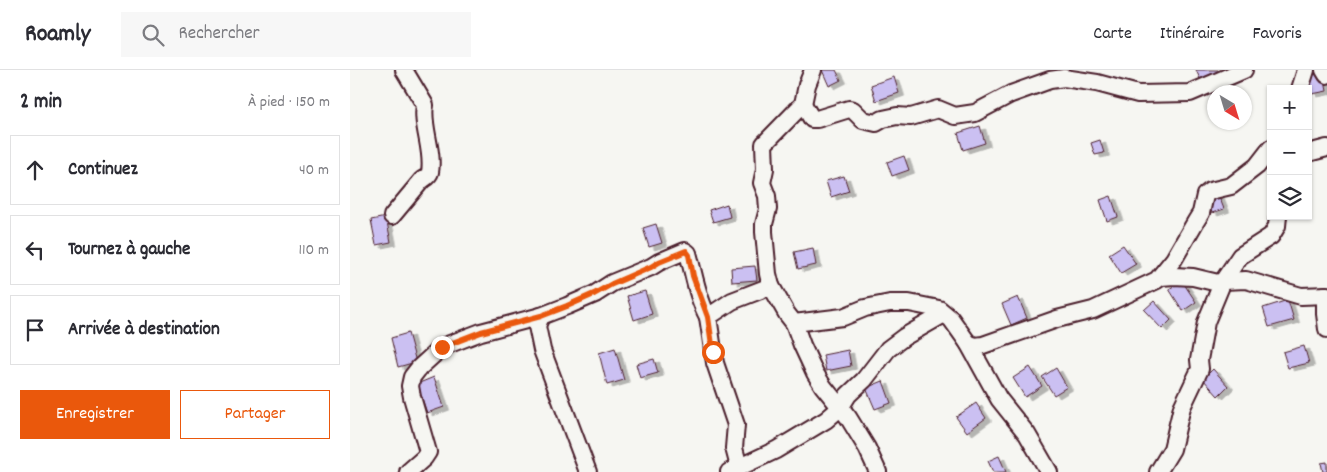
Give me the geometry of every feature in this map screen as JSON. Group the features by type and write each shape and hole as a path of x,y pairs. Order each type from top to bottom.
{"street":[{"path":"392,216 417,184 428,176 430,171 425,105 404,70"},
{"path":"813,70 807,85 803,104 764,144 765,169 762,183 767,196 768,209 764,224 768,274 771,286 794,323 815,373 848,417 867,448 878,472"},
{"path":"803,104 812,119 815,120 849,109 854,110 863,120 876,123 883,119 898,116 911,118 938,109 955,116 976,113 991,103 1011,94 1050,80 1064,78 1097,83 1138,94 1179,94 1197,91 1244,70"},
{"path":"1301,85 1306,70"},
{"path":"1324,70 1327,75"},
{"path":"1312,152 1327,148"},
{"path":"1161,278 1201,213 1205,195 1210,190 1231,186 1264,168"},
{"path":"1162,470 1172,448 1182,407 1200,369 1206,322 1223,280 1240,256 1271,236 1277,226 1278,220"},
{"path":"408,472 428,452 412,397 410,386 412,378 419,368 442,347 481,332 536,320 686,251 689,255 693,276 708,317 715,363 736,425 734,470 776,450 813,429 840,408 848,395 864,380 888,349 904,337 944,314"},
{"path":"968,343 975,346 983,345 1057,319 1093,310 1161,278 1174,276 1194,277 1218,283 1223,280 1246,280 1300,296 1326,295 1324,314 1327,329"},
{"path":"708,317 732,301 771,286"},
{"path":"794,323 843,317 865,308 890,303 909,303 939,309 951,319 968,343 990,385 1008,413 1027,434 1049,472"},
{"path":"536,320 542,350 588,472"}],"building":[{"path":"822,70 836,70 841,80 829,86"},
{"path":"1196,70 1218,70 1220,73 1201,81"},
{"path":"1323,71 1327,91 1312,94 1312,85 1310,85 1308,74"},
{"path":"894,77 899,93 876,101 871,85"},
{"path":"980,126 985,143 963,150 958,133"},
{"path":"1100,140 1104,153 1095,155 1091,143"},
{"path":"904,156 909,170 892,176 887,162"},
{"path":"844,176 849,191 831,197 826,181"},
{"path":"1217,191 1224,209 1212,213 1206,195"},
{"path":"1111,196 1118,217 1107,221 1100,200"},
{"path":"727,204 730,217 713,222 709,210"},
{"path":"386,217 391,242 376,245 371,220"},
{"path":"656,224 662,243 649,247 643,228"},
{"path":"1123,245 1136,264 1121,273 1109,254"},
{"path":"813,248 816,265 798,269 794,252"},
{"path":"755,266 757,280 732,282 731,268"},
{"path":"1182,281 1196,302 1183,311 1169,289"},
{"path":"645,291 652,314 634,320 627,296"},
{"path":"1018,297 1027,318 1011,325 1002,304"},
{"path":"1288,300 1294,320 1269,327 1263,308"},
{"path":"1154,301 1171,320 1162,329 1144,310"},
{"path":"408,333 416,362 398,367 391,338"},
{"path":"1304,346 1309,363 1288,368 1283,352"},
{"path":"615,348 624,380 607,385 599,353"},
{"path":"848,350 851,366 826,371 823,355"},
{"path":"654,359 658,373 640,378 636,364"},
{"path":"1030,367 1042,386 1025,397 1013,378"},
{"path":"1056,368 1067,387 1054,395 1042,377"},
{"path":"1213,369 1228,386 1218,396 1203,379"},
{"path":"434,377 444,407 427,413 417,384"},
{"path":"883,381 891,403 875,409 866,388"},
{"path":"976,403 986,418 967,432 956,417"},
{"path":"999,456 1006,472 993,472 988,461"},
{"path":"1327,462 1327,472 1323,472 1321,463"}],"route":[{"path":"442,347 481,332 541,316 567,306 641,270 686,251 689,255 703,309 708,317 713,352"}]}
